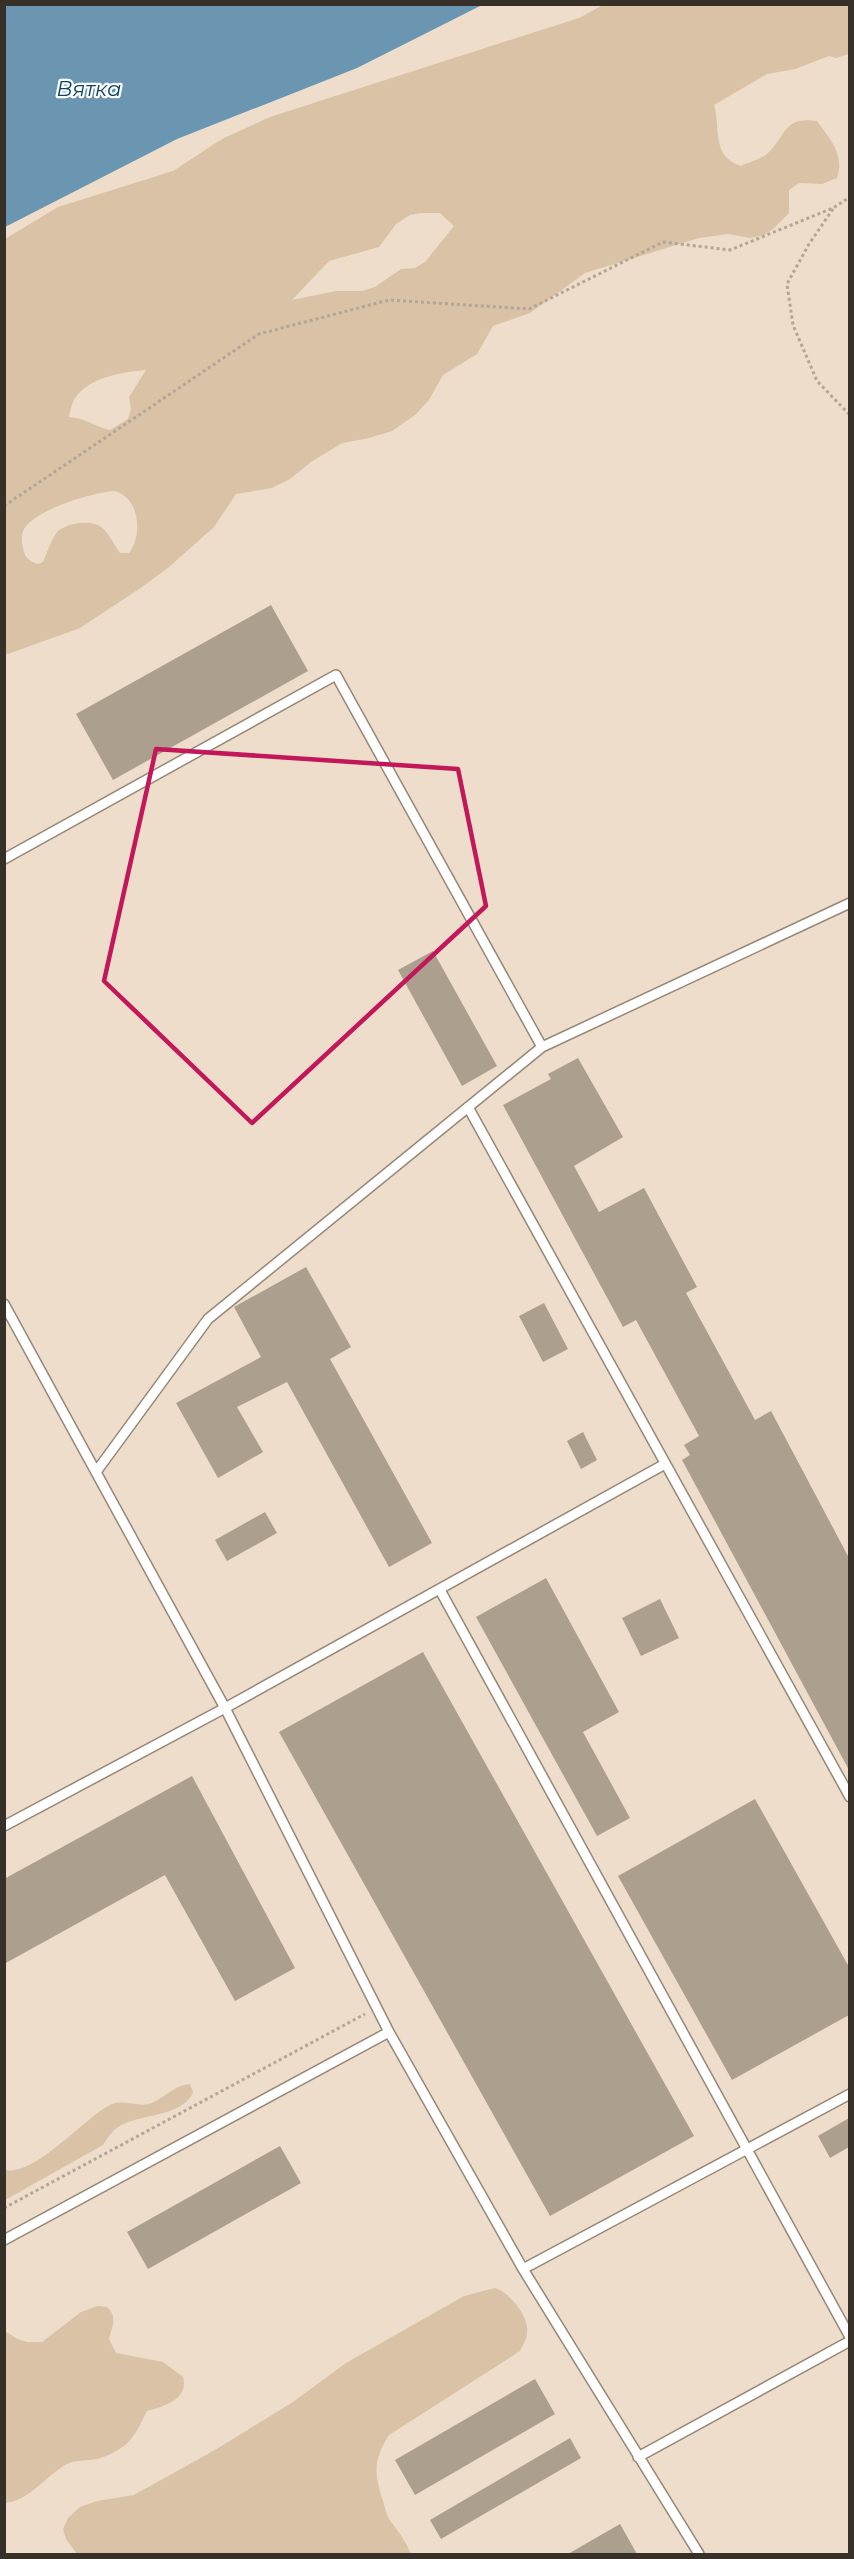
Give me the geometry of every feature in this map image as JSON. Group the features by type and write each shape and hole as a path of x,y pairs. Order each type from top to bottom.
{"lane":[{"path":"4,859 336,675 542,1047"},
{"path":"96,1472 208,1319 542,1047 849,903"},
{"path":"468,1107 849,1797"},
{"path":"4,1304 225,1708 389,2032 523,2269 699,2554"},
{"path":"4,1827 225,1708 666,1464"},
{"path":"440,1590 849,2339 638,2457"},
{"path":"4,2240 389,2032"},
{"path":"523,2269 849,2094"}],"path":[{"path":"4,506 259,334 388,300 529,309 663,242 730,250 833,208 849,197"},
{"path":"833,208 809,244 787,284 793,325 817,381 849,415"},
{"path":"4,2208 377,2008"}],"highlighted area":[{"path":"156,749 458,769 486,906 252,1123 104,981"}],"shaded area":[{"path":"605,4 849,5 849,54 836,58 829,56 795,69 767,74 714,105 721,149 732,162 741,166 759,159 768,153 792,124 806,120 817,121 838,155 837,178 822,184 799,183 789,190 789,213 764,235 750,238 728,234 699,238 585,273 530,313 493,326 477,354 443,375 429,400 415,415 392,431 342,443 311,462 290,479 272,488 236,494 214,527 169,567 142,587 80,628 5,655 5,239 58,207 173,171 222,139 270,117 579,18","holes":["440,213 454,226 425,262 415,268 401,269 375,287 362,291 336,291 292,300 329,261 379,247 396,224 410,215","146,370 129,397 131,409 128,419 110,430 69,417 75,398 81,391 98,380 117,374","114,491 123,495 134,509 136,537 129,553 120,553 101,527 91,523 79,523 66,526 57,532 43,562 38,564 28,559 22,537 24,528 33,519 80,498"]},
{"path":"190,2084 193,2092 180,2106 118,2127 103,2145 5,2200 5,2170 16,2170 43,2157 108,2106 118,2103 149,2104 179,2087"},
{"path":"495,2288 501,2290 512,2300 525,2320 527,2335 520,2351 389,2435 380,2452 377,2475 386,2513 411,2554 77,2554 66,2539 63,2529 68,2518 80,2507 97,2501 134,2495 215,2450 293,2402 346,2363 464,2296"},
{"path":"98,2306 107,2307 112,2314 113,2322 109,2339 116,2353 163,2362 183,2377 182,2391 174,2400 147,2411 135,2434 120,2449 99,2458 67,2464 30,2492 5,2503 5,2331 27,2342 42,2342 81,2312"}],"water":[{"name":"Вятка","path":"5,4 482,5 357,68 177,139 5,227"}],"building":[{"path":"271,605 308,671 113,780 76,714"},
{"path":"433,951 497,1066 462,1086 398,970"},
{"path":"578,1058 623,1137 574,1166 599,1212 644,1188 697,1287 686,1293 755,1420 771,1411 849,1558 849,1770 682,1460 690,1455 684,1445 699,1436 636,1320 623,1327 503,1105 551,1079 548,1074"},
{"path":"306,1267 351,1347 330,1359 432,1543 389,1567 287,1382 237,1407 263,1452 218,1478 176,1403 261,1357 234,1307"},
{"path":"544,1303 568,1349 543,1362 519,1316"},
{"path":"583,1432 597,1460 581,1469 567,1441"},
{"path":"265,1512 277,1533 227,1561 215,1540"},
{"path":"546,1578 619,1712 583,1732 630,1818 597,1836 476,1617"},
{"path":"660,1599 679,1638 641,1656 622,1618"},
{"path":"423,1652 694,2136 550,2216 279,1732"},
{"path":"192,1776 295,1968 235,2001 165,1875 4,1964 4,1879"},
{"path":"755,1799 849,1967 849,2015 732,2080 618,1876"},
{"path":"849,2118 849,2147 830,2158 818,2136"},
{"path":"280,2146 301,2183 148,2269 127,2232"},
{"path":"535,2379 555,2414 415,2495 395,2460"},
{"path":"570,2438 581,2458 441,2539 430,2520"},
{"path":"620,2524 637,2554 568,2554"}]}
